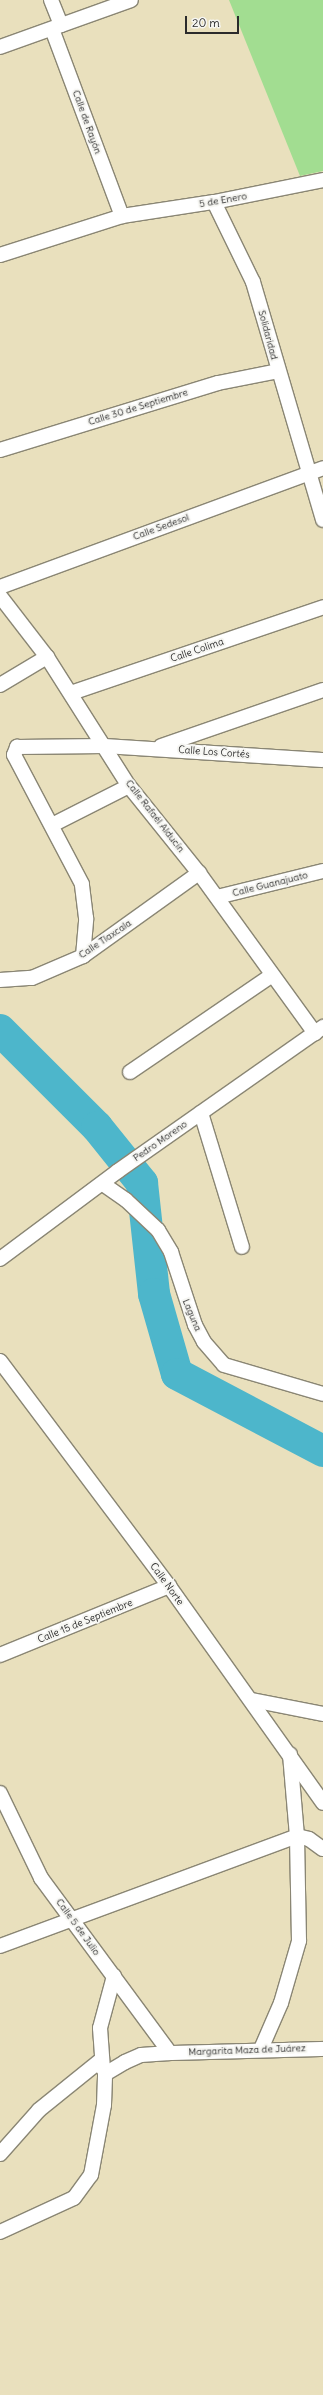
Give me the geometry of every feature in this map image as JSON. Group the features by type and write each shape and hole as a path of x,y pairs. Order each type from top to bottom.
{"street":[{"name":"Calle de Rayón","path":"51,0 57,27 122,216"},
{"path":"0,47 131,0"},
{"name":"5 de Enero","path":"122,216 214,202 323,180"},
{"name":"Solidaridad","path":"214,202 253,282 278,371 301,437 307,473 323,520"},
{"path":"0,255 122,216"},
{"name":"Calle 30 de Septiembre","path":"0,450 218,383 278,371"},
{"name":"Calle Sedesol","path":"0,587 323,468"},
{"name":"Calle Rafaél Alducín","path":"0,596 71,693 129,786 199,873 272,975 319,1030"},
{"name":"Calle Colima","path":"71,693 323,607"},
{"path":"0,685 46,657"},
{"path":"155,748 323,690"},
{"name":"Calle Los Cortés","path":"54,824 14,751 22,745 155,748 323,760"},
{"path":"83,956 86,918 82,884 54,824 129,786"},
{"name":"Calle Guanajuato","path":"217,897 323,871"},
{"name":"Calle Tlaxcala","path":"0,980 32,978 83,956 199,873"},
{"path":"130,1072 272,975"},
{"name":"Pedro Moreno","path":"0,1259 103,1184 118,1171 319,1030"},
{"path":"201,1113 242,1247"},
{"name":"Laguna","path":"103,1184 126,1200 158,1230 171,1252 195,1325 212,1353 240,1372 323,1394"},
{"name":"Calle Norte","path":"2,1366 169,1586 252,1700 323,1802"},
{"name":"Calle 15 de Septiembre","path":"0,1655 169,1586"},
{"path":"252,1700 323,1714"},
{"path":"261,2049 281,2003 299,1941 297,1836 290,1754"},
{"name":"Calle 5 de Julio","path":"0,1793 26,1854 170,2053"},
{"path":"0,1946 74,1919 141,1891 297,1836 309,1839 323,1849"},
{"path":"0,2232 74,2198 91,2175 104,2106 105,2074 101,2060 100,2028 114,1976"},
{"name":"Margarita Maza de Juárez","path":"105,2074 141,2055 261,2049 323,2049"},
{"path":"0,2154 39,2110 101,2060"}],"green space":[{"path":"229,0 323,0 323,171 300,176"}],"waterway":[{"path":"0,1030 97,1127 142,1183 154,1294 177,1374 323,1451"}]}
